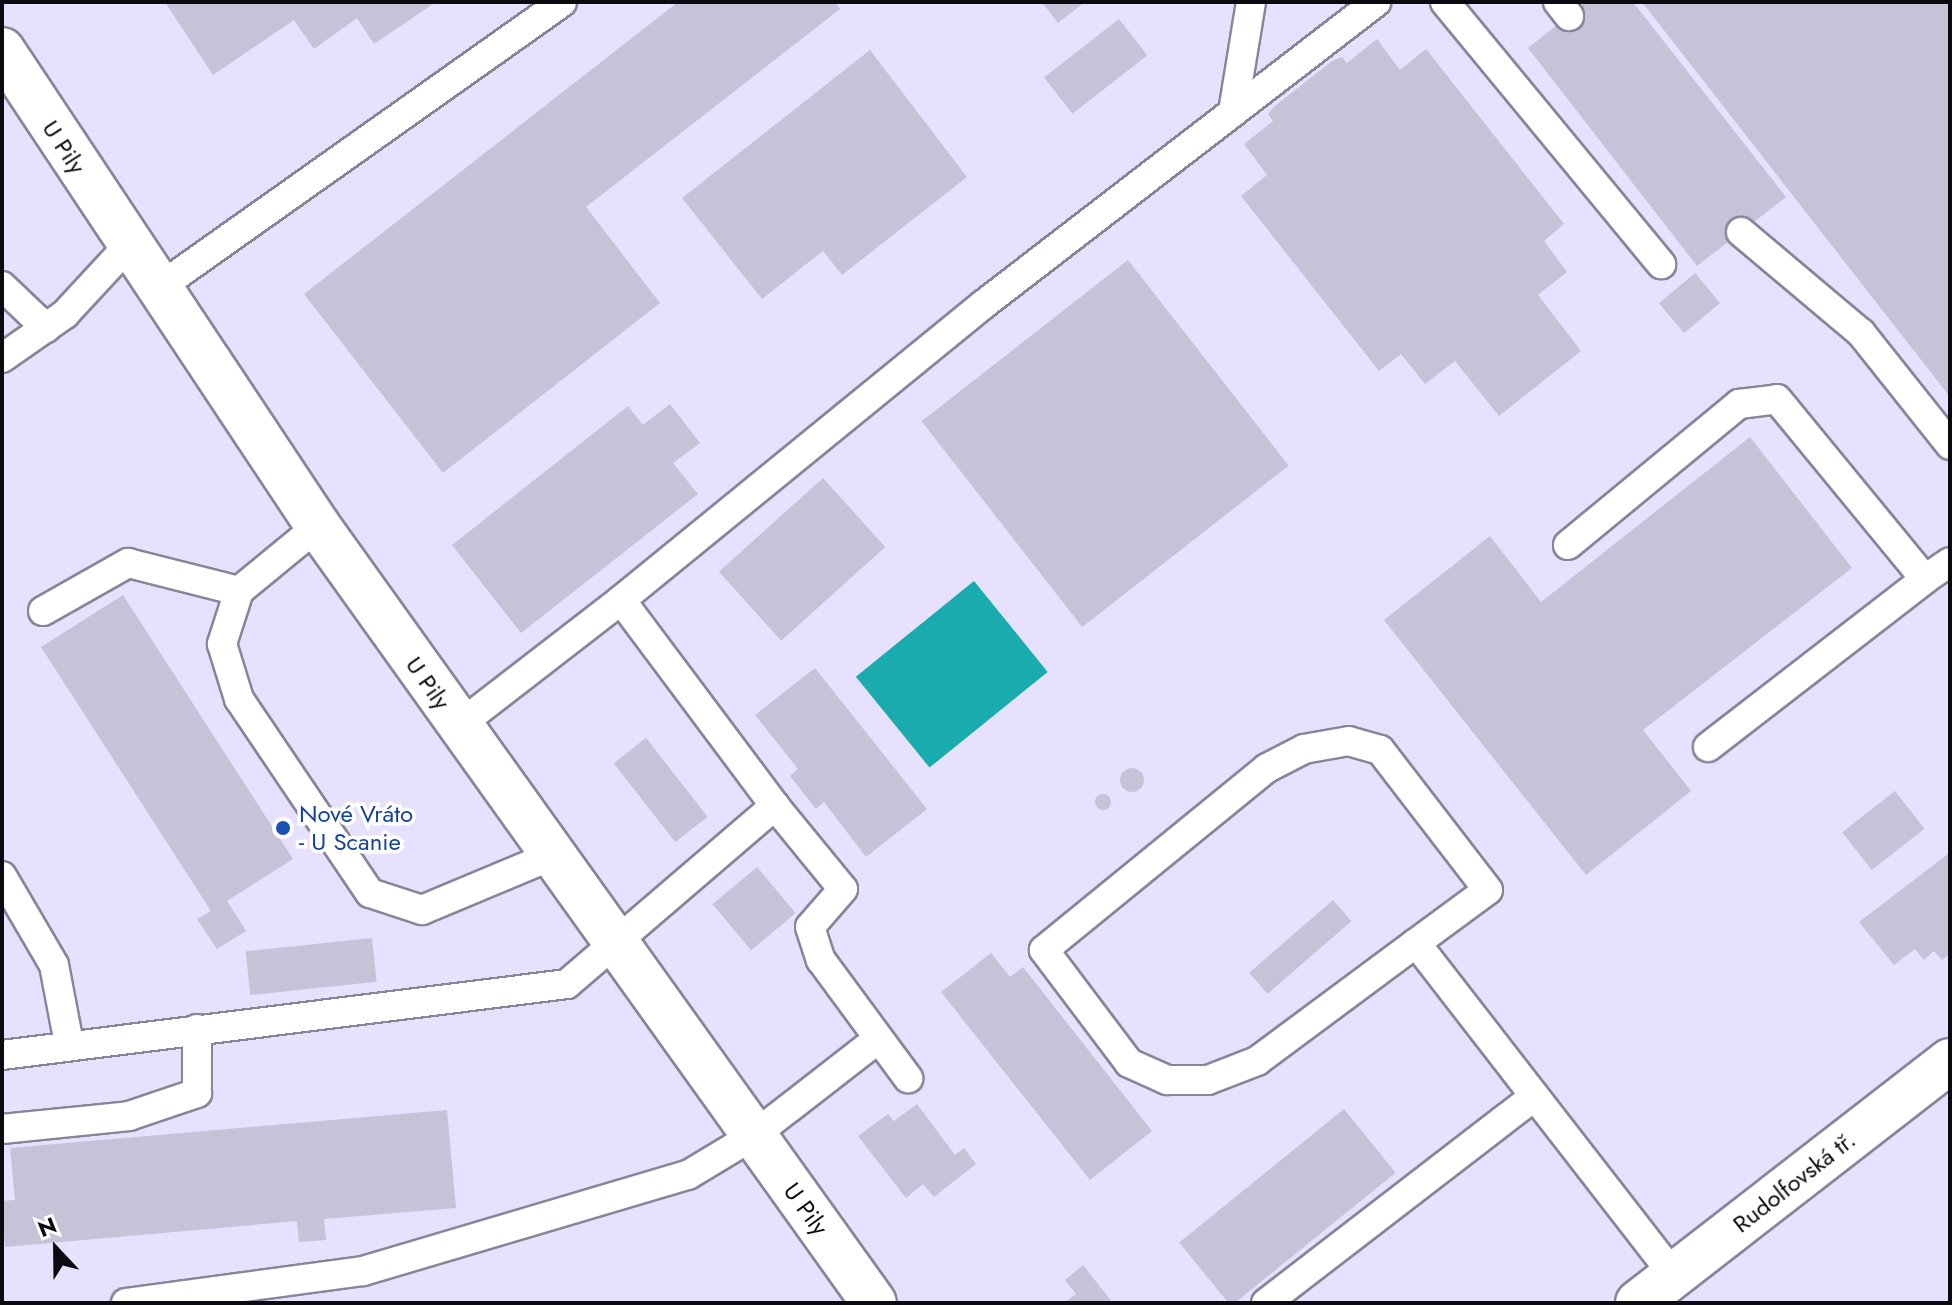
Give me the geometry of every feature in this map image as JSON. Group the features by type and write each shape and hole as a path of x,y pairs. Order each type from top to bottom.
{"street":[{"name":"U Pily","path":"2,50 128,246 318,526 551,856 874,1303"},
{"name":"Rudolfovská tř.","path":"1638,1303 1950,1061"}],"lane":[{"path":"157,289 562,2"},
{"path":"1233,112 1251,2"},
{"path":"458,726 621,600 984,304 1376,2"},
{"path":"1445,2 1661,264"},
{"path":"1741,232 1861,333 1950,445"},
{"path":"2,358 46,328 128,246"},
{"path":"2,286 46,328"},
{"path":"1568,545 1739,404 1777,399 1925,579"},
{"path":"318,526 239,591 222,644 239,699 370,893 422,910 551,856"},
{"path":"1708,747 1950,562"},
{"path":"43,611 128,563 239,591"},
{"path":"621,600 775,806 843,889 810,927 821,960 908,1078"},
{"path":"1349,741 1380,750 1488,890 1416,943 1257,1061 1208,1080 1167,1080 1129,1063 1044,950 1267,768 1304,749 1349,741"},
{"path":"2,1055 69,1044 567,984 775,806"},
{"path":"2,876 54,965 69,1044"},
{"path":"1416,943 1674,1276"},
{"path":"2,1129 129,1116 197,1093 197,1029"},
{"path":"126,1303 363,1271 688,1175 753,1136 878,1039"},
{"path":"1266,1303 1535,1096"}],"shaded area":[{"path":"2,2 1950,2 1950,1303 2,1303"}],"water":[{"path":"974,581 1048,672 930,768 856,677"}],"building":[{"path":"165,2 436,2 374,44 357,18 314,49 294,20 213,75"},
{"path":"678,2 835,2 840,9 586,207 660,303 443,473 304,294"},
{"path":"1042,2 1085,2 1058,23"},
{"path":"1586,2 1633,2 1786,197 1697,266 1528,48"},
{"path":"1642,2 1950,2 1950,397"},
{"path":"1119,19 1147,55 1072,114 1044,77"},
{"path":"1377,39 1400,70 1426,49 1564,224 1544,241 1567,272 1538,295 1581,351 1499,416 1455,361 1425,384 1401,354 1379,371 1241,196 1267,175 1244,144 1273,121 1268,114 1332,61 1342,57 1347,63"},
{"path":"870,50 967,177 842,275 823,251 762,299 682,198"},
{"path":"1128,260 1289,466 1082,627 922,421"},
{"path":"1695,273 1720,303 1684,333 1659,303"},
{"path":"670,404 700,443 673,463 698,494 521,633 452,545 628,406 643,425"},
{"path":"1750,437 1852,568 1643,730 1691,791 1586,875 1384,620 1490,536 1541,602"},
{"path":"823,478 885,547 781,641 719,572"},
{"path":"123,595 293,859 227,901 246,931 217,949 197,919 211,911 41,647"},
{"path":"815,668 927,809 866,857 824,802 816,809 790,776 798,769 755,715"},
{"path":"646,738 708,817 675,842 614,763"},
{"path":"1132,768 1141,771 1144,780 1141,789 1132,792 1123,789 1120,780 1123,771"},
{"path":"1895,791 1925,829 1872,870 1842,832"},
{"path":"1100,794 1106,794 1111,802 1109,808 1100,810 1095,805 1095,799"},
{"path":"1948,854 1950,954 1942,960 1934,951 1924,960 1915,949 1894,965 1859,922"},
{"path":"757,867 796,913 751,950 713,904"},
{"path":"1333,900 1351,921 1268,994 1249,973"},
{"path":"372,938 377,982 250,995 246,951"},
{"path":"991,953 1010,977 1023,967 1152,1131 1090,1180 941,992"},
{"path":"917,1104 955,1155 964,1148 976,1164 934,1197 923,1184 906,1198 858,1136 888,1114 894,1121"},
{"path":"1344,1109 1396,1173 1235,1303 1228,1303 1179,1242"},
{"path":"447,1110 456,1208 324,1219 326,1240 299,1242 297,1221 5,1247 2,1201 15,1200 10,1148"},
{"path":"1083,1265 1113,1303 1064,1303 1076,1294 1065,1280"}],"place":[{"name":"Nové Vráto - U Scanie","path":"283,828"}]}
